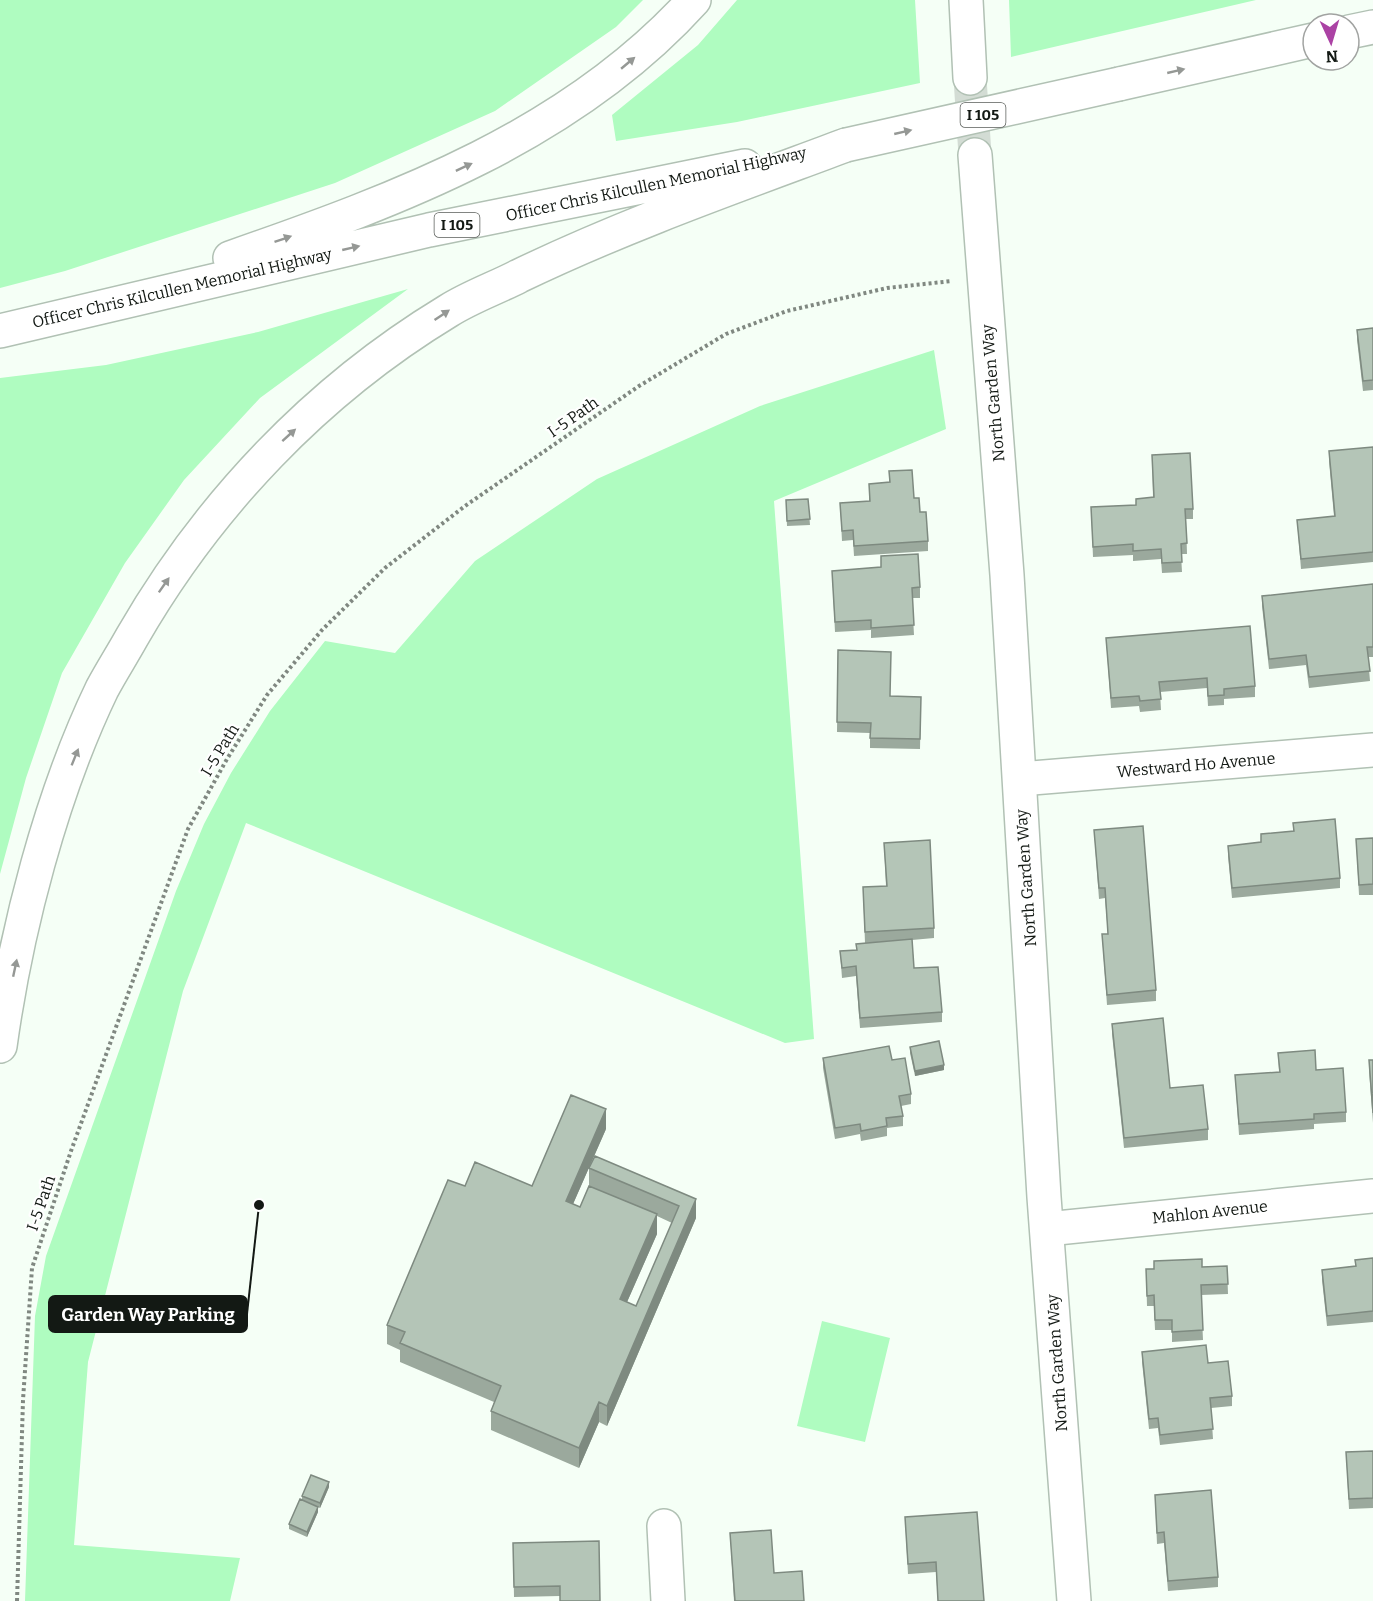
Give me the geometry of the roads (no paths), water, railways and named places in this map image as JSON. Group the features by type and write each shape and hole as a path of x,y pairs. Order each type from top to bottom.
{"main road":[{"path":"69,314 347,217 493,153 548,121 611,77 666,31 694,0"},
{"path":"966,0 970,78"},
{"name":"Officer Chris Kilcullen Memorial Highway","path":"0,331 429,230 846,145 1301,43"},
{"path":"0,1046 34,885 62,790 102,689 154,599 208,522 276,446 357,375 449,310 594,240 846,145"},
{"name":"North Garden Way","path":"975,155 1007,575 1047,1229 1074,1601"},
{"name":"Westward Ho Avenue","path":"1020,779 1373,750"},
{"name":"Mahlon Avenue","path":"1047,1229 1373,1196"},
{"path":"664,1526 668,1601"}],"tunnel":[{"path":"970,78 975,155"}],"place":[{"name":"Garden Way Parking","path":"259,1205"}]}
